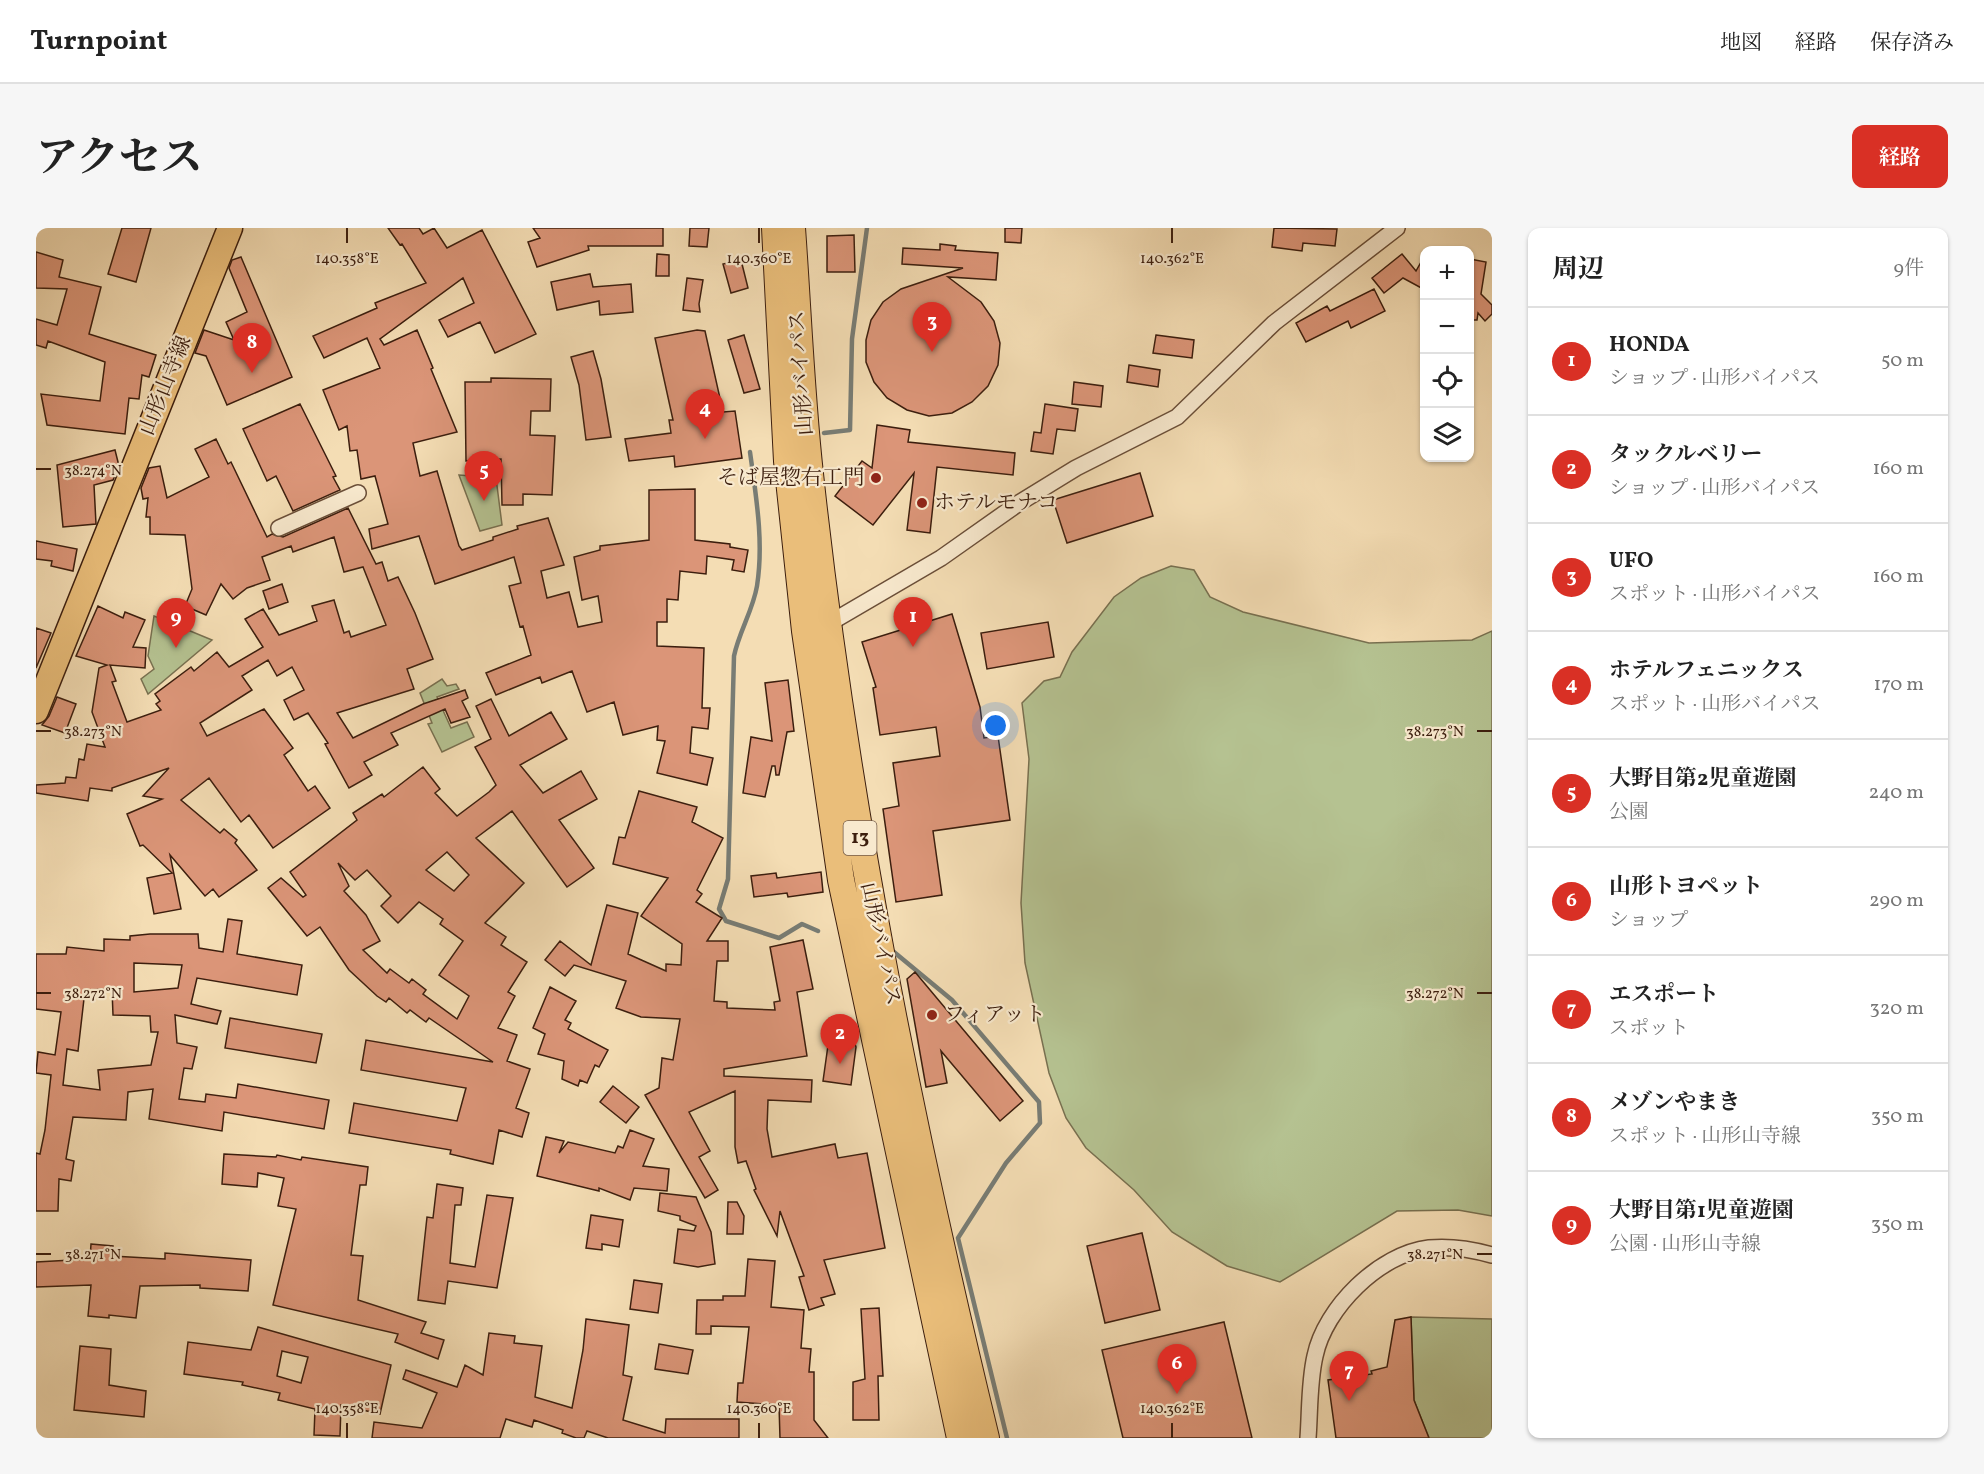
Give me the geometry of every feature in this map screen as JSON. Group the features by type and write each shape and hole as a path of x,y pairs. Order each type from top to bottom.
{"highway":[{"name":"山形バイパス","path":"775,228 787,461 805,631 841,880 960,1438"},
{"name":"山形バイパス","path":"792,228 809,470 828,624 865,876 958,1320 986,1438"}],"main road":[{"name":"山形山寺線","path":"36,711 230,228"}],"street":[{"path":"828,624 941,558 1019,503 1076,468 1177,417 1274,323 1397,228"},
{"path":"279,528 358,493"},
{"path":"1308,1438 1315,1355 1327,1324 1364,1279 1393,1261 1427,1248 1465,1248 1492,1255"}],"green space":[{"path":"459,475 496,478 502,525 480,531"},
{"path":"1171,566 1194,570 1210,597 1243,612 1369,643 1472,640 1492,631 1492,1216 1458,1210 1397,1211 1280,1282 1227,1266 1172,1232 1134,1190 1086,1148 1066,1118 1049,1073 1025,963 1021,903 1029,759 1022,703 1044,681 1060,677 1072,652 1114,597 1141,578"},
{"path":"154,616 212,640 148,694 141,679 154,669 148,656"},
{"path":"442,679 447,686 456,684 459,689 437,697 451,728 467,722 474,737 442,752 428,724 432,723 420,693"},
{"path":"1411,1317 1492,1319 1492,1438 1429,1438 1414,1400"}],"building":[{"path":"122,228 151,228 136,282 108,274"},
{"path":"388,228 419,228 423,234 434,228 447,248 482,230 536,334 495,353 480,322 448,337 439,320 474,303 463,278 380,339 384,345 417,330 433,368 431,369 457,432 413,443 420,476 437,471 462,550 493,540 493,537 518,529 517,526 548,518 564,565 541,571 547,598 569,592 578,627 602,622 598,596 582,600 574,557 600,550 600,546 649,540 649,490 695,489 695,540 730,544 730,547 748,550 744,572 732,570 734,560 707,556 706,574 680,571 678,600 667,599 667,622 657,622 657,646 704,648 702,708 710,708 708,729 692,727 690,753 713,758 707,785 657,773 665,741 657,740 658,726 623,735 614,702 587,712 572,671 542,683 540,677 496,695 486,673 531,655 523,626 520,627 509,586 521,583 514,557 435,584 419,536 372,549 369,529 388,524 375,476 361,479 357,450 350,451 347,426 339,430 323,390 380,368 367,338 324,358 313,336 377,308 375,303 426,283 402,244 400,245"},
{"path":"533,228 663,228 663,246 588,246 589,250 537,267 528,242 540,238"},
{"path":"690,228 709,228 707,247 689,246"},
{"path":"1005,228 1022,228 1021,243 1005,242"},
{"path":"1274,228 1337,229 1335,246 1303,243 1302,251 1272,247"},
{"path":"854,235 855,272 827,272 827,236"},
{"path":"940,244 956,246 955,250 998,253 996,280 948,277 981,302 994,321 1000,343 998,365 988,386 972,402 952,413 929,416 907,410 887,398 874,382 866,362 866,340 871,320 883,302 901,289 963,268 902,264 903,248 940,250"},
{"path":"36,252 63,260 59,277 101,287 89,334 156,355 149,377 142,375 139,399 129,398 125,434 47,425 41,394 100,401 105,362 48,341 46,348 36,345 36,319 57,325 67,289 36,288"},
{"path":"657,254 669,255 669,276 656,276"},
{"path":"1402,254 1416,271 1420,264 1420,287 1403,278 1384,293 1372,278"},
{"path":"241,257 292,377 227,405 206,356 195,353 204,330 234,340 226,322 247,312 229,268 232,260"},
{"path":"741,260 748,288 731,293 723,264"},
{"path":"1474,260 1486,262 1481,294 1492,305 1492,314 1485,321 1478,313 1477,320 1474,320"},
{"path":"590,274 593,287 631,284 633,312 600,315 599,301 557,310 551,282"},
{"path":"687,278 703,280 700,312 683,310"},
{"path":"1374,289 1385,311 1351,328 1348,321 1306,342 1296,323 1327,306 1330,311"},
{"path":"697,330 705,331 723,412 735,411 742,458 675,467 674,456 629,461 625,439 671,433 669,420 673,420 655,338"},
{"path":"744,335 760,389 744,393 728,340"},
{"path":"1156,335 1194,340 1192,358 1153,353"},
{"path":"593,351 601,379 611,437 586,440 579,385 571,357"},
{"path":"1129,365 1160,370 1158,387 1127,382"},
{"path":"491,378 551,379 550,411 531,411 530,435 555,436 552,495 523,494 523,505 502,505 501,459 466,461 465,382 491,382"},
{"path":"1074,382 1103,386 1101,407 1072,404"},
{"path":"300,404 336,476 333,477 340,490 293,511 276,476 267,481 243,429"},
{"path":"1045,404 1078,409 1075,431 1057,429 1053,454 1031,451 1034,432 1041,433"},
{"path":"877,425 910,430 908,442 1015,453 1013,475 937,467 930,533 907,530 914,473 873,525 835,496 862,461 872,468"},
{"path":"216,439 228,464 231,462 267,537 272,534 283,537 348,508 376,564 382,562 388,581 398,577 415,613 433,659 407,669 414,689 337,713 353,738 423,704 465,690 468,698 462,701 470,717 451,723 445,709 391,733 398,745 364,762 372,775 349,788 325,744 328,743 308,713 294,720 284,700 304,690 292,667 277,676 268,660 242,676 252,690 200,723 207,736 264,709 293,748 284,755 308,791 315,786 330,808 273,848 249,815 241,822 209,778 181,800 220,833 224,829 237,840 235,843 257,870 219,897 213,889 205,896 170,855 181,909 154,914 147,878 172,873 143,845 140,846 127,814 162,799 143,796 169,768 112,788 112,791 90,788 88,801 36,793 36,785 65,783 66,777 76,778 79,759 84,760 87,744 105,747 92,712 99,668 107,665 76,656 98,606 123,618 125,612 145,620 133,647 146,648 145,668 110,665 116,681 112,682 127,722 161,710 156,704 160,701 155,694 191,667 194,671 217,652 229,667 263,647 245,619 263,609 279,635 317,621 312,606 334,600 344,633 349,631 351,637 386,625 363,567 344,572 334,537 293,552 291,546 262,557 270,580 247,588 233,599 221,584 206,615 185,606 192,589 185,535 150,534 150,517 146,517 148,498 143,499 141,488 149,468 160,466 167,498 209,477 195,449"},
{"path":"115,450 119,466 113,480 94,485 96,524 63,527 57,465"},
{"path":"1140,473 1153,516 1067,543 1053,500"},
{"path":"36,541 77,549 73,571 51,566 52,561 36,559"},
{"path":"282,584 288,602 269,609 263,591"},
{"path":"952,614 980,707 984,738 998,736 1010,820 933,831 942,895 896,902 883,809 899,806 893,763 940,756 936,727 880,735 873,688 876,687 862,642"},
{"path":"1048,622 1054,657 987,669 981,633"},
{"path":"36,628 51,633 36,668"},
{"path":"788,680 794,731 787,732 779,775 776,775 775,766 772,766 765,797 743,793 751,737 772,741 765,683"},
{"path":"57,697 76,704 65,733 42,725 49,716"},
{"path":"491,699 509,736 551,712 567,739 520,765 543,793 581,771 597,799 559,820 594,868 567,887 512,811 476,838 524,883 485,923 506,937 501,945 527,962 508,992 515,996 498,1028 517,1035 507,1061 530,1069 516,1108 529,1113 522,1137 499,1130 493,1164 450,1154 451,1150 349,1133 354,1103 457,1121 466,1088 361,1070 366,1040 493,1062 429,1018 426,1022 410,1010 407,1013 389,998 386,1002 377,996 349,970 320,927 307,936 268,888 281,878 303,897 306,895 290,872 357,820 353,813 382,794 384,797 423,767 440,789 435,793 457,816 489,792 496,785 475,747 491,739 476,706","holes":["447,852 469,875 454,891 426,870","338,863 355,880 367,870 391,896 381,906 398,923 419,902 443,919 440,924 463,941 439,975 469,996 457,1019 423,994 426,990 412,979 409,983 390,969 387,973 363,950 380,941 366,915 344,891 349,886"]},
{"path":"639,791 697,807 692,822 723,838 697,890 702,894 696,902 722,918 707,941 728,941 728,961 717,961 714,1001 727,1002 727,1008 775,1010 774,1002 780,1001 770,947 803,940 813,989 797,992 807,1056 724,1069 724,1076 812,1080 811,1102 768,1100 767,1129 772,1157 835,1144 838,1158 867,1153 885,1248 824,1260 835,1294 821,1298 824,1305 809,1310 799,1277 804,1276 780,1211 777,1236 754,1190 756,1189 746,1161 738,1163 735,1147 735,1091 689,1112 710,1151 699,1157 718,1190 705,1198 645,1095 659,1088 662,1058 673,1060 680,1019 641,1017 616,1008 626,981 574,965 565,976 545,960 560,941 591,965 607,905 638,913 628,954 666,971 666,964 681,965 682,944 641,916 668,878 613,864 619,837 625,838"},
{"path":"821,872 823,892 788,897 787,893 754,897 751,876 776,873 777,878"},
{"path":"228,919 242,921 237,954 302,965 297,995 197,978 191,1004 221,1011 217,1024 175,1015 177,1043 197,1047 192,1069 184,1068 179,1099 205,1102 206,1094 236,1098 238,1084 329,1100 324,1129 224,1112 222,1131 149,1119 153,1089 128,1092 126,1120 73,1117 66,1159 74,1161 71,1181 59,1179 58,1211 36,1211 36,1153 40,1154 45,1130 51,1075 36,1073 38,1052 55,1055 61,1012 36,1009 36,954 66,954 67,947 104,951 104,939 130,940 130,936 150,934 198,934 199,948 223,952","holes":["134,963 182,965 178,988 134,992","112,989 113,1015 150,1016 151,1032 158,1032 151,1065 98,1070 100,1090 63,1085 67,1049 78,1051 85,990"]},
{"name":"フィアット","path":"915,972 1023,1101 1000,1121 941,1051 947,1083 926,1087 907,979"},
{"path":"550,987 576,1001 565,1020 571,1023 568,1029 608,1050 599,1067 595,1065 587,1083 580,1080 578,1086 562,1079 564,1061 538,1054 545,1034 533,1028"},
{"path":"832,1017 848,1020 856,1047 851,1085 823,1081"},
{"path":"230,1018 322,1034 316,1063 225,1048"},
{"path":"613,1086 639,1107 626,1123 600,1102"},
{"path":"630,1130 654,1139 643,1166 669,1169 667,1191 634,1188 630,1200 599,1188 599,1191 537,1176 546,1137 564,1141 559,1153 568,1142 615,1153 618,1146 623,1148"},
{"path":"224,1154 276,1157 277,1155 301,1160 302,1157 368,1167 366,1185 360,1185 351,1255 363,1256 358,1300 426,1322 421,1333 444,1340 438,1359 395,1342 398,1334 273,1305 296,1209 278,1206 284,1178 258,1173 257,1187 222,1184"},
{"path":"437,1184 463,1188 461,1205 455,1205 450,1263 475,1267 487,1195 513,1198 497,1288 448,1281 445,1304 418,1300 427,1217 433,1218"},
{"path":"660,1193 696,1197 711,1232 715,1264 698,1267 674,1263 678,1229 694,1231 696,1226 680,1220 680,1216 658,1211"},
{"path":"728,1202 737,1202 744,1216 743,1234 727,1234"},
{"path":"591,1215 623,1220 619,1247 602,1244 602,1250 586,1248"},
{"path":"1142,1233 1160,1310 1105,1323 1087,1246"},
{"path":"91,1244 113,1246 112,1256 165,1259 165,1253 251,1260 248,1291 200,1288 200,1285 140,1286 136,1318 109,1315 109,1318 88,1316 91,1285 36,1287 36,1262 90,1259"},
{"path":"748,1259 775,1261 771,1307 804,1310 801,1348 811,1349 809,1372 814,1372 814,1420 828,1438 780,1438 779,1405 737,1402 738,1383 743,1383 749,1327 711,1326 711,1334 696,1334 697,1300 723,1300 723,1296 745,1296"},
{"path":"634,1280 662,1284 658,1313 630,1309"},
{"path":"879,1308 883,1376 878,1376 879,1420 853,1420 853,1382 865,1379 861,1309"},
{"path":"1411,1317 1414,1400 1429,1438 1336,1438 1328,1380 1372,1374 1371,1371 1387,1367 1395,1320"},
{"path":"586,1319 629,1325 623,1375 632,1377 623,1420 665,1433 666,1419 739,1419 739,1438 608,1438 587,1431 584,1438 576,1438 562,1433 563,1430 534,1420 532,1427 506,1419 500,1438 372,1438 374,1422 422,1428 437,1393 403,1379 406,1370 457,1387 465,1365 483,1375 489,1333 515,1336 514,1343 542,1346 535,1397 572,1408 583,1350"},
{"path":"1224,1322 1252,1438 1123,1438 1102,1350"},
{"path":"258,1327 391,1365 380,1414 341,1405 340,1436 314,1435 315,1409 278,1400 280,1393 242,1385 243,1382 184,1374 188,1342 251,1350","holes":["282,1351 308,1357 301,1383 277,1376"]},
{"path":"659,1344 693,1350 688,1374 655,1369"},
{"path":"80,1346 111,1349 109,1385 146,1391 144,1417 74,1410"}],"waterway":[{"path":"824,433 850,430 852,339 867,228"},
{"path":"750,452 758,519 759,569 755,595 734,656 728,879 719,909 726,921 779,938 802,924 818,931"},
{"path":"894,952 952,1000 1039,1102 1040,1123 1006,1163 958,1238 1007,1438"}],"place":[{"name":"UFO","path":"932,352"},
{"name":"メゾンやまき","path":"252,373"},
{"name":"ホテルフェニックス","path":"705,439"},
{"name":"そば屋惣右工門","path":"876,478"},
{"name":"大野目第2児童遊園","path":"484,501"},
{"name":"ホテルモナコ","path":"922,503"},
{"name":"HONDA","path":"913,647"},
{"name":"大野目第1児童遊園","path":"176,648"},
{"name":"フィアット","path":"932,1015"},
{"name":"タックルベリー","path":"840,1064"},
{"name":"山形トヨペット","path":"1177,1394"},
{"name":"エスポート","path":"1349,1401"}]}
